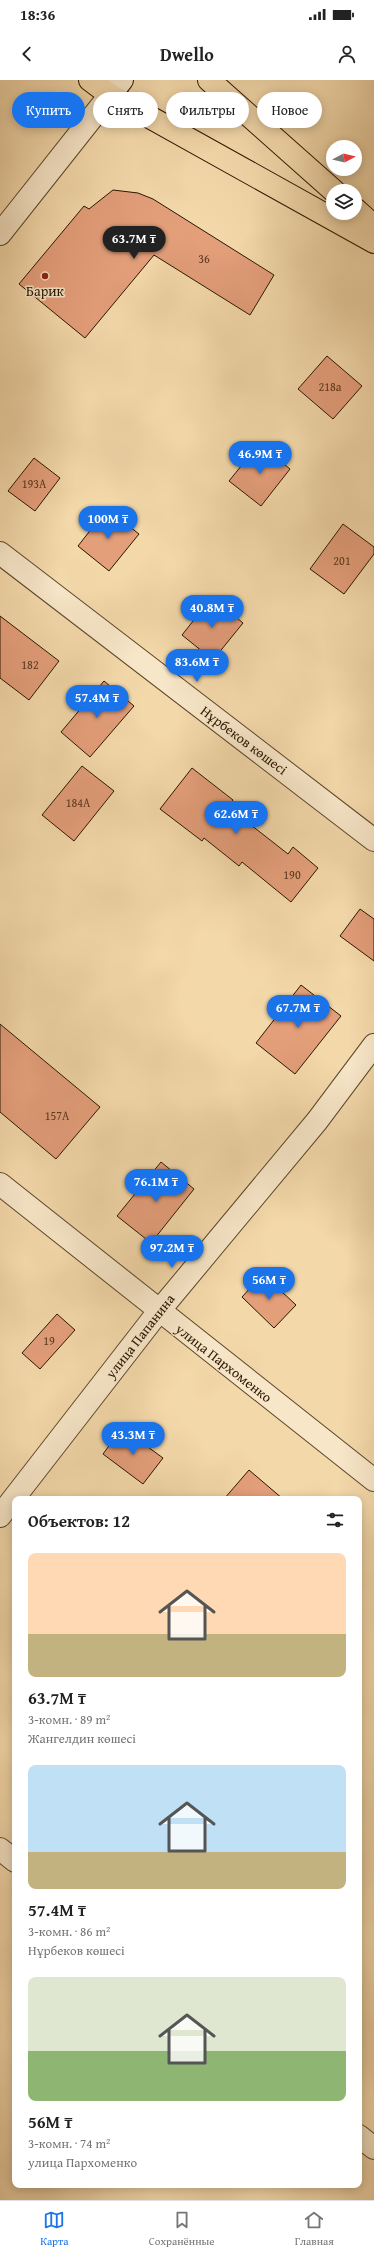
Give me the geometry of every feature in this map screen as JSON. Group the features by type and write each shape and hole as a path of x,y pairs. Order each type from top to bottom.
{"highway":[{"path":"90,80 116,87 374,242"},
{"path":"209,80 326,184"},
{"path":"362,216 374,226"}],"street":[{"path":"0,234 116,87"},
{"name":"Нұрбеков көшесі","path":"0,553 374,840"},
{"name":"улица Папанина","path":"15,1496 158,1311 317,1121 374,1046"},
{"name":"улица Пархоменко","path":"0,1184 158,1311 374,1480"},
{"name":"улица Папанина","path":"0,1516 12,1500"},
{"path":"0,1849 12,1859"},
{"path":"362,2138 374,2148"}],"building":[{"path":"113,190 138,193 153,199 274,275 250,315 154,255 85,338 19,284 84,206 89,209"},
{"path":"327,356 362,386 333,419 298,389"},
{"path":"259,444 290,469 261,506 229,481"},
{"path":"34,458 60,478 35,511 8,491"},
{"path":"107,509 139,534 109,571 78,546"},
{"path":"343,524 374,547 374,554 344,594 310,569"},
{"path":"212,597 243,623 213,660 182,635"},
{"path":"0,616 59,661 29,700 0,678"},
{"path":"104,681 134,706 90,757 61,732"},
{"path":"82,766 114,791 74,841 42,815"},
{"path":"192,768 233,800 228,807 288,854 293,847 318,868 291,902 242,862 239,866 204,838 202,841 160,809"},
{"path":"360,909 374,919 374,961 340,936"},
{"path":"301,985 341,1016 295,1074 256,1043"},
{"path":"0,1024 100,1107 56,1159 0,1112"},
{"path":"161,1162 194,1189 151,1243 117,1216"},
{"path":"263,1274 296,1305 274,1328 242,1297"},
{"path":"57,1314 75,1330 40,1369 22,1353"},
{"path":"122,1428 163,1458 143,1484 103,1454"},
{"path":"249,1470 279,1496 227,1496"}],"place":[{"name":"Барик","path":"45,276"}]}
